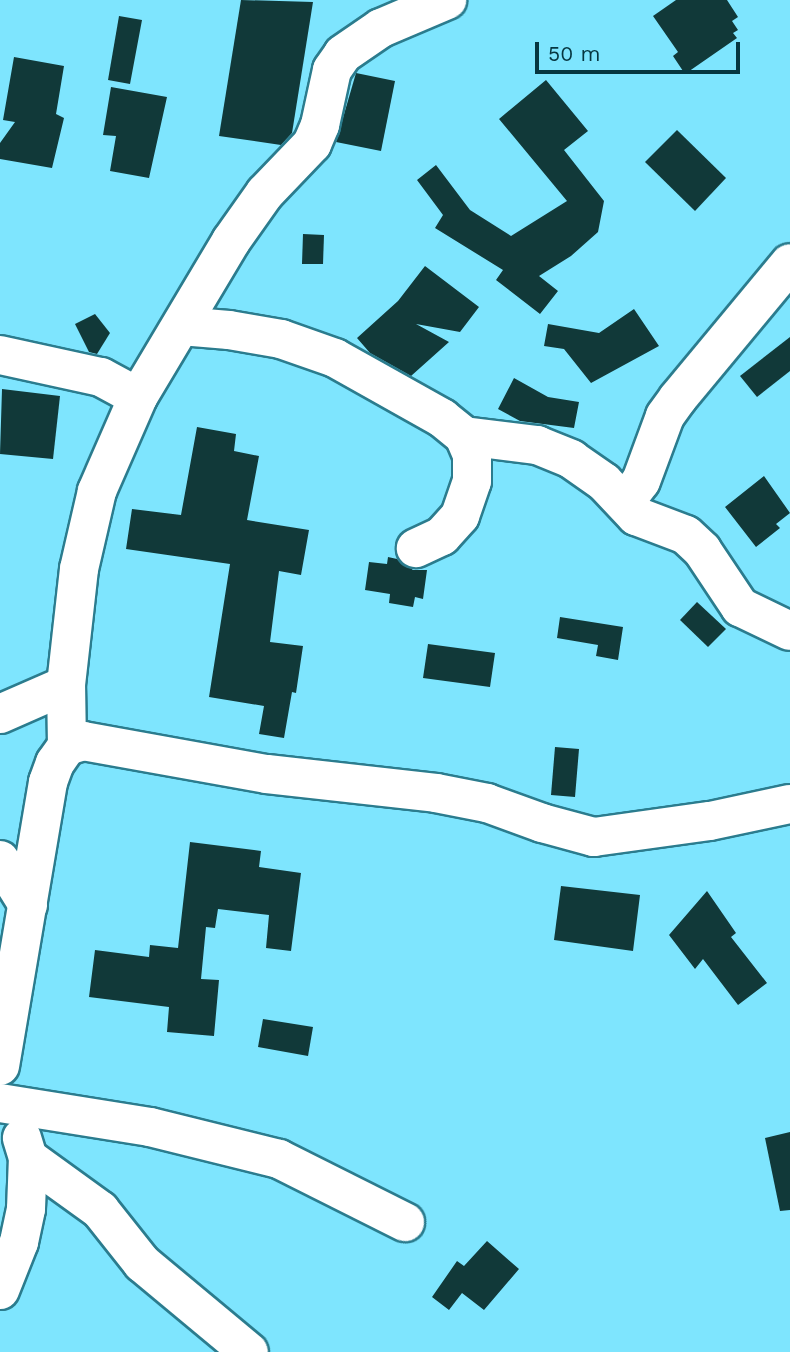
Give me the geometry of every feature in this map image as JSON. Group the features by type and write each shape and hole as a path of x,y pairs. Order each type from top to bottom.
{"street":[{"path":"0,1066 48,782 55,763 67,746 65,685 79,569 97,491 138,397 252,212 312,144 320,125 332,70 343,54 381,28 447,0"},
{"path":"625,502 640,481 665,416 790,263"},
{"path":"181,327 229,330 281,339 335,358 442,418 464,436 472,455 472,481 460,516 442,536 416,548"},
{"path":"0,355 101,377 138,397"},
{"path":"464,436 537,445 571,459 604,482 636,516 686,536 702,550 740,607 790,631"},
{"path":"0,713 65,685"},
{"path":"67,746 83,741 102,742 267,774 436,793 487,803 542,823 594,837 710,821 790,804"},
{"path":"0,860 28,905"},
{"path":"0,1290 19,1242 29,1184 28,1158 4,1104"},
{"path":"4,1104 150,1127 279,1159 405,1222"},
{"path":"28,1158 100,1210 142,1263 249,1352"}],"building":[{"path":"241,0 313,2 292,133 281,145 219,136"},
{"path":"676,0 727,0 738,17 732,21 738,30 733,33 737,38 685,74 673,56 678,52 653,16"},
{"path":"119,16 142,20 130,84 108,80"},
{"path":"14,57 64,66 56,114 64,118 52,168 0,159 0,143 15,122 3,120"},
{"path":"356,73 395,81 381,151 336,142"},
{"path":"546,80 588,131 564,150 604,201 598,232 571,256 539,276 558,291 540,314 496,280 503,270 435,228 443,215 417,180 436,165 470,210 511,236 567,201 499,119"},
{"path":"111,87 167,97 149,178 110,171 116,136 103,135"},
{"path":"677,130 726,178 695,211 645,162"},
{"path":"303,234 324,235 323,264 302,264"},
{"path":"425,266 479,307 460,332 416,324 449,342 411,376 370,353 357,338 398,301"},
{"path":"634,309 659,346 591,383 564,349 544,346 548,324 599,333"},
{"path":"95,314 110,333 97,354 89,352 75,324"},
{"path":"790,337 790,371 757,397 740,376"},
{"path":"514,378 548,397 579,402 574,428 520,421 498,409"},
{"path":"2,389 60,396 53,459 0,454"},
{"path":"197,427 236,434 234,451 259,456 247,520 309,530 301,575 279,571 270,642 303,646 296,693 292,692 284,738 259,734 264,706 209,697 230,564 126,549 132,509 181,515"},
{"path":"764,476 790,513 776,524 780,528 756,547 725,507"},
{"path":"388,557 397,559 413,570 427,570 423,599 415,597 413,607 389,603 390,594 365,590 369,562 387,564"},
{"path":"697,602 726,629 708,647 680,620"},
{"path":"560,617 623,627 618,660 596,656 598,645 557,638"},
{"path":"428,644 495,653 490,687 423,678"},
{"path":"555,747 579,749 575,797 551,795"},
{"path":"190,842 261,851 259,867 301,873 291,951 266,948 269,915 218,909 215,928 206,927 201,979 219,980 214,1036 167,1032 169,1007 89,997 95,950 149,957 150,945 178,948"},
{"path":"561,886 640,895 633,951 554,940"},
{"path":"707,891 736,933 731,937 767,983 738,1005 703,959 695,969 669,935"},
{"path":"263,1019 313,1027 308,1056 258,1047"},
{"path":"790,1132 790,1210 780,1211 765,1138"},
{"path":"487,1241 519,1269 484,1310 462,1293 449,1310 432,1297 457,1261 464,1266"}]}
